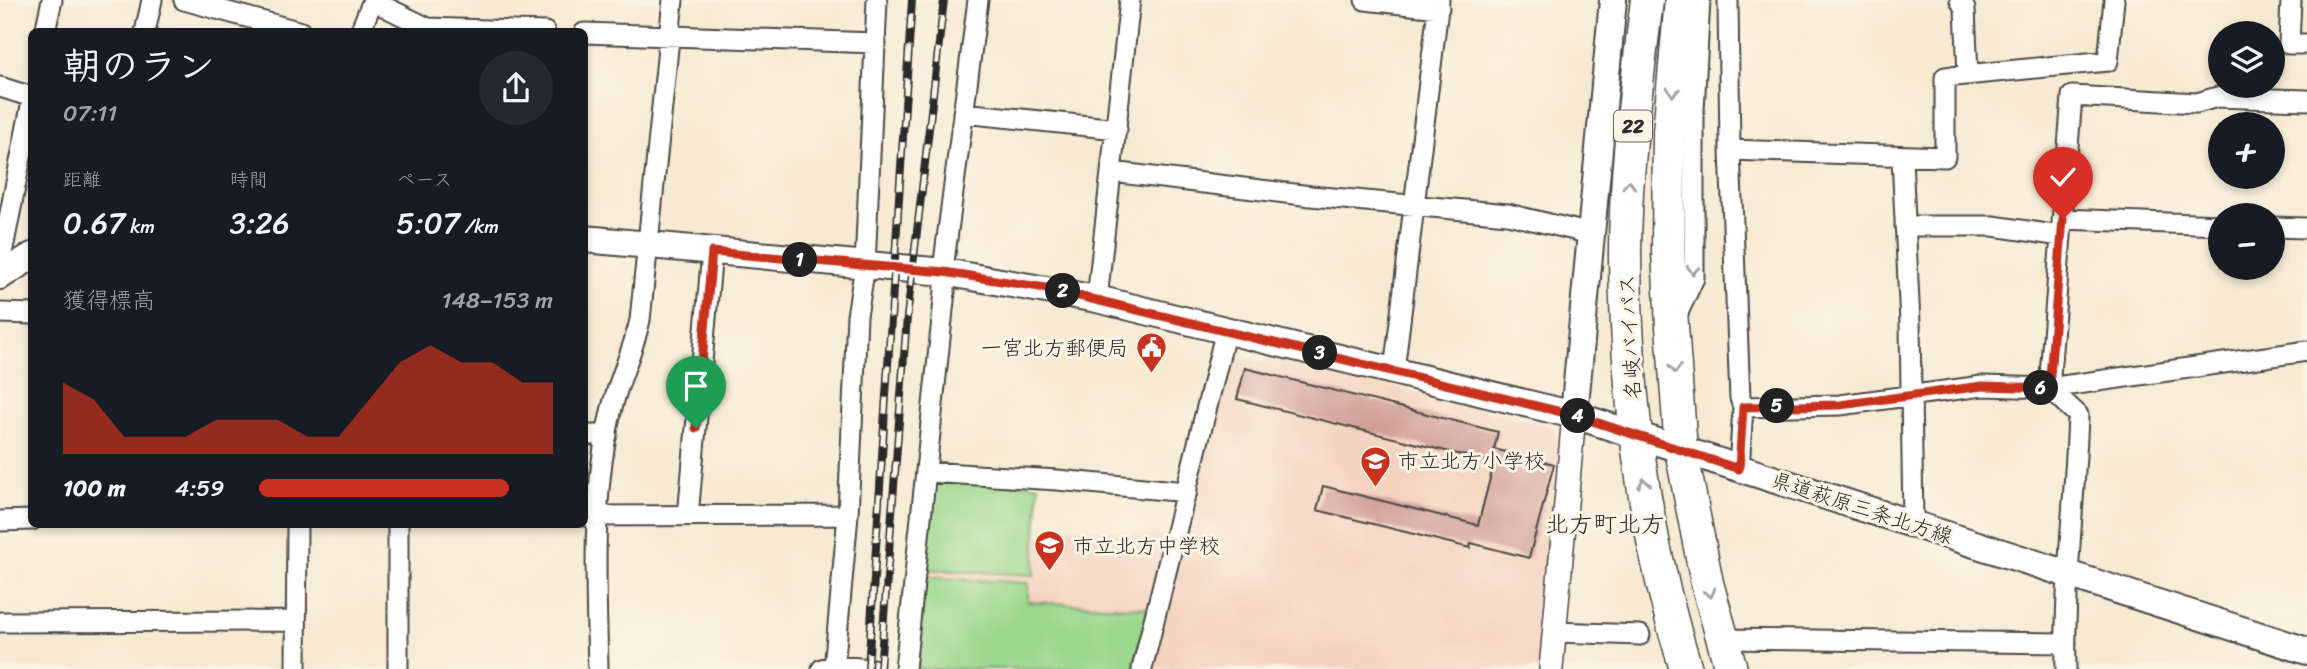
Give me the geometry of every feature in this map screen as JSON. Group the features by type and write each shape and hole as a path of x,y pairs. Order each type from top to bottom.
{"highway":[{"name":"名岐バイパス","path":"1647,0 1632,133 1625,253 1635,434 1660,572 1686,669"},
{"name":"名岐バイパス","path":"1681,0 1669,132 1668,252 1681,450 1707,583 1731,669"}],"main road":[{"path":"1574,415 1613,0"},
{"name":"県道萩原三条北方線","path":"588,239 944,272 1097,299 1574,415 2307,651"},
{"path":"0,276 28,258"}],"street":[{"path":"47,28 52,0"},
{"path":"146,28 152,0"},
{"path":"184,0 286,28"},
{"path":"598,669 590,516 611,411 638,332 672,36 673,0"},
{"path":"873,669 830,668 848,515 857,316 865,266 877,0"},
{"path":"905,669 945,291 944,272 978,0"},
{"path":"1097,299 1130,0"},
{"path":"1365,0 1439,4 1394,371"},
{"path":"1672,326 1694,278 1693,110 1700,0"},
{"path":"1728,0 1730,150 1740,398 1743,407 1739,469"},
{"path":"1960,0 1965,9 1968,74"},
{"path":"1730,150 1902,158 1945,157 1945,77 2108,61 2114,0"},
{"path":"2291,0 2290,44 2307,44"},
{"path":"362,28 373,1 406,8 428,27 451,28"},
{"path":"588,33 876,43"},
{"path":"2049,388 2076,64"},
{"path":"0,87 28,98"},
{"path":"2073,96 2197,103 2217,97 2307,100"},
{"path":"963,113 1116,129"},
{"path":"0,264 28,120"},
{"path":"1902,158 1913,523"},
{"path":"1112,172 1311,196 1414,203 1508,214 1591,234"},
{"path":"1905,226 2208,225"},
{"path":"2285,227 2307,228"},
{"path":"688,516 712,252"},
{"path":"0,313 28,314"},
{"path":"1142,669 1226,330"},
{"path":"1743,407 1840,405 1910,393 1982,386 2049,388 2307,351"},
{"path":"2049,388 2078,415 2075,512 2067,574 2066,669"},
{"path":"1551,669 1574,415"},
{"path":"588,435 607,435"},
{"path":"926,472 1187,492"},
{"path":"590,516 848,515"},
{"path":"0,521 28,520"},
{"path":"296,669 297,528"},
{"path":"398,528 398,669"},
{"path":"0,622 296,621"},
{"path":"1555,632 1640,635"},
{"path":"1676,637 1678,669"},
{"path":"1723,639 2066,643"},
{"path":"1723,639 1741,669"}],"shaded area":[{"name":"市立北方小学校","path":"1235,356 1265,363 1267,357 1552,426 1559,438 1538,669 916,669 933,479 1037,536 1068,537 1069,527 1184,538 1221,386 1227,386"}],"green space":[{"path":"933,479 1039,485 1034,575 924,569"},
{"path":"923,577 1028,583 1028,602 1148,608 1134,669 916,669"}],"building":[{"path":"1245,368 1498,432 1494,449 1554,464 1529,558 1471,543 1470,548 1317,510 1323,486 1478,525 1494,463 1237,399"}],"railway":[{"path":"868,669 912,0"},
{"path":"880,669 907,317 944,0"}],"place":[{"name":"一宮北方郵便局","path":"1151,375"},
{"name":"市立北方小学校","path":"1375,488"},
{"name":"市立北方中学校","path":"1050,573"}],"district":[{"name":"北方町北方","path":"1605,524"}],"route":[{"path":"696,428 712,252 944,272 1046,288 1574,415 1739,469 1743,407 1840,405 1910,393 1982,386 2049,388 2063,219"}]}
